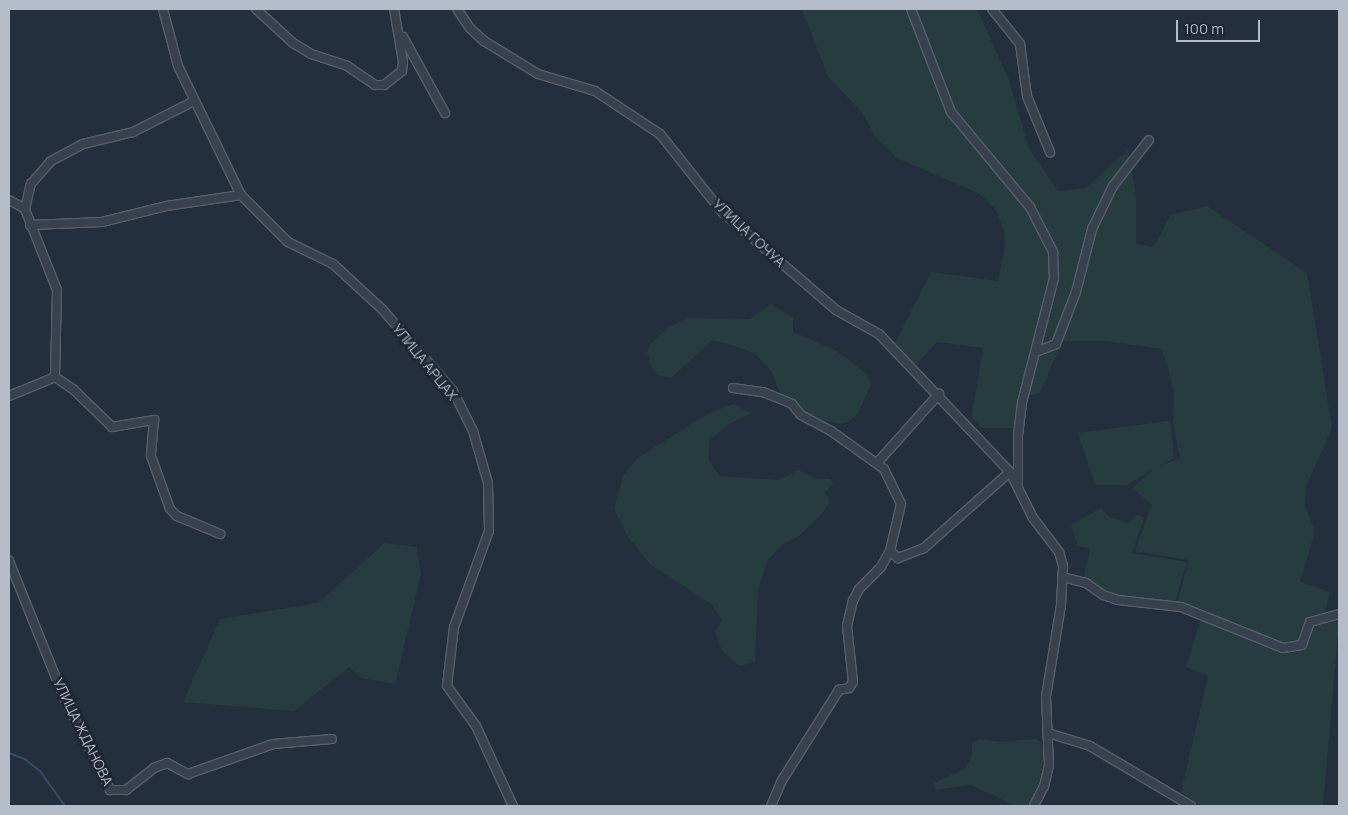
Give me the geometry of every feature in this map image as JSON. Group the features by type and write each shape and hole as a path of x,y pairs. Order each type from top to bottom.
{"street":[{"name":"УЛИЦА АРЦАХ","path":"162,9 178,66 240,194 288,242 333,264 382,309 452,391 473,431 488,483 489,531 454,627 448,686 476,726 502,776 513,806"},
{"path":"256,9 293,43 311,54 347,66 375,85 384,85 402,71 400,31 394,9"},
{"name":"УЛИЦА ГОЧУА","path":"458,9 470,28 484,41 538,74 596,91 660,134 721,211 744,233 836,310 879,334 939,394 1010,472 1033,518 1059,552 1063,577 1046,696 1049,765 1044,786 1034,806"},
{"path":"911,9 951,112 1030,207 1048,237 1054,258 1054,278 1038,351 1022,403 1018,434 1018,490"},
{"path":"992,9 1020,44 1026,96 1050,152"},
{"path":"400,31 446,113"},
{"path":"55,377 57,290 49,263 30,225 25,209 31,184 51,161 83,144 133,132 157,122 194,101"},
{"path":"1038,351 1056,344 1076,292 1092,229 1113,186 1149,140"},
{"path":"30,225 102,222 166,206 240,194"},
{"path":"9,200 25,209"},
{"path":"9,396 55,377"},
{"path":"55,377 74,390 112,427 154,420 151,456 170,509 177,516 220,534"},
{"path":"733,388 763,392 792,404 801,415 818,422 877,463 889,476 901,504 890,551 881,567 859,589 853,601 847,626 853,682 849,688 839,690 781,782 771,806"},
{"path":"877,463 939,394"},
{"path":"890,551 898,558 919,551 1010,472"},
{"name":"УЛИЦА ЖДАНОВА","path":"9,561 64,698 110,790 126,790 158,766 166,763 188,774 273,744 332,739"},
{"path":"1063,577 1086,582 1103,595 1118,600 1181,607 1284,648 1302,646 1310,622 1339,614"},
{"path":"1048,733 1090,746 1191,806"}],"green space":[{"path":"802,9 977,9 1009,80 1029,149 1058,191 1086,188 1128,150 1136,196 1136,244 1154,247 1170,215 1207,206 1307,273 1332,428 1306,487 1305,506 1315,531 1300,582 1330,592 1324,616 1339,622 1323,806 1200,806 1181,792 1208,676 1186,667 1203,612 1177,604 1189,560 1135,551 1152,504 1132,488 1154,469 1127,485 1095,485 1078,433 1168,421 1171,425 1174,458 1158,467 1180,458 1173,422 1174,390 1162,349 1106,341 1062,341 1040,393 1027,396 1016,428 982,428 971,418 983,348 937,342 916,365 895,343 931,272 998,281 1005,247 1004,231 996,210 978,193 897,158 876,138 862,112 828,77"},
{"path":"771,304 793,318 793,332 835,350 867,374 871,384 858,414 848,422 839,424 816,418 781,396 771,370 755,354 741,348 712,340 671,378 657,375 650,364 647,352 651,343 670,326 688,318 750,319"},
{"path":"733,404 752,413 729,424 709,441 709,461 720,476 779,480 798,470 817,479 830,479 834,484 825,492 830,501 822,514 799,536 784,543 767,561 758,590 755,662 739,666 722,651 715,631 722,620 711,604 650,564 628,537 614,509 623,475 639,457 709,413"},
{"path":"1101,508 1109,517 1128,523 1138,515 1144,518 1132,553 1187,562 1175,602 1117,595 1083,579 1090,549 1078,546 1071,525"},
{"path":"385,543 417,547 421,574 395,684 361,678 349,667 294,711 183,702 220,619 318,603"},
{"path":"980,739 999,742 1036,739 1045,745 1039,790 1028,806 1016,806 971,785 936,790 934,783 966,768 972,755 972,743"}],"waterway":[{"path":"9,753 25,759 40,771 65,806"}]}
